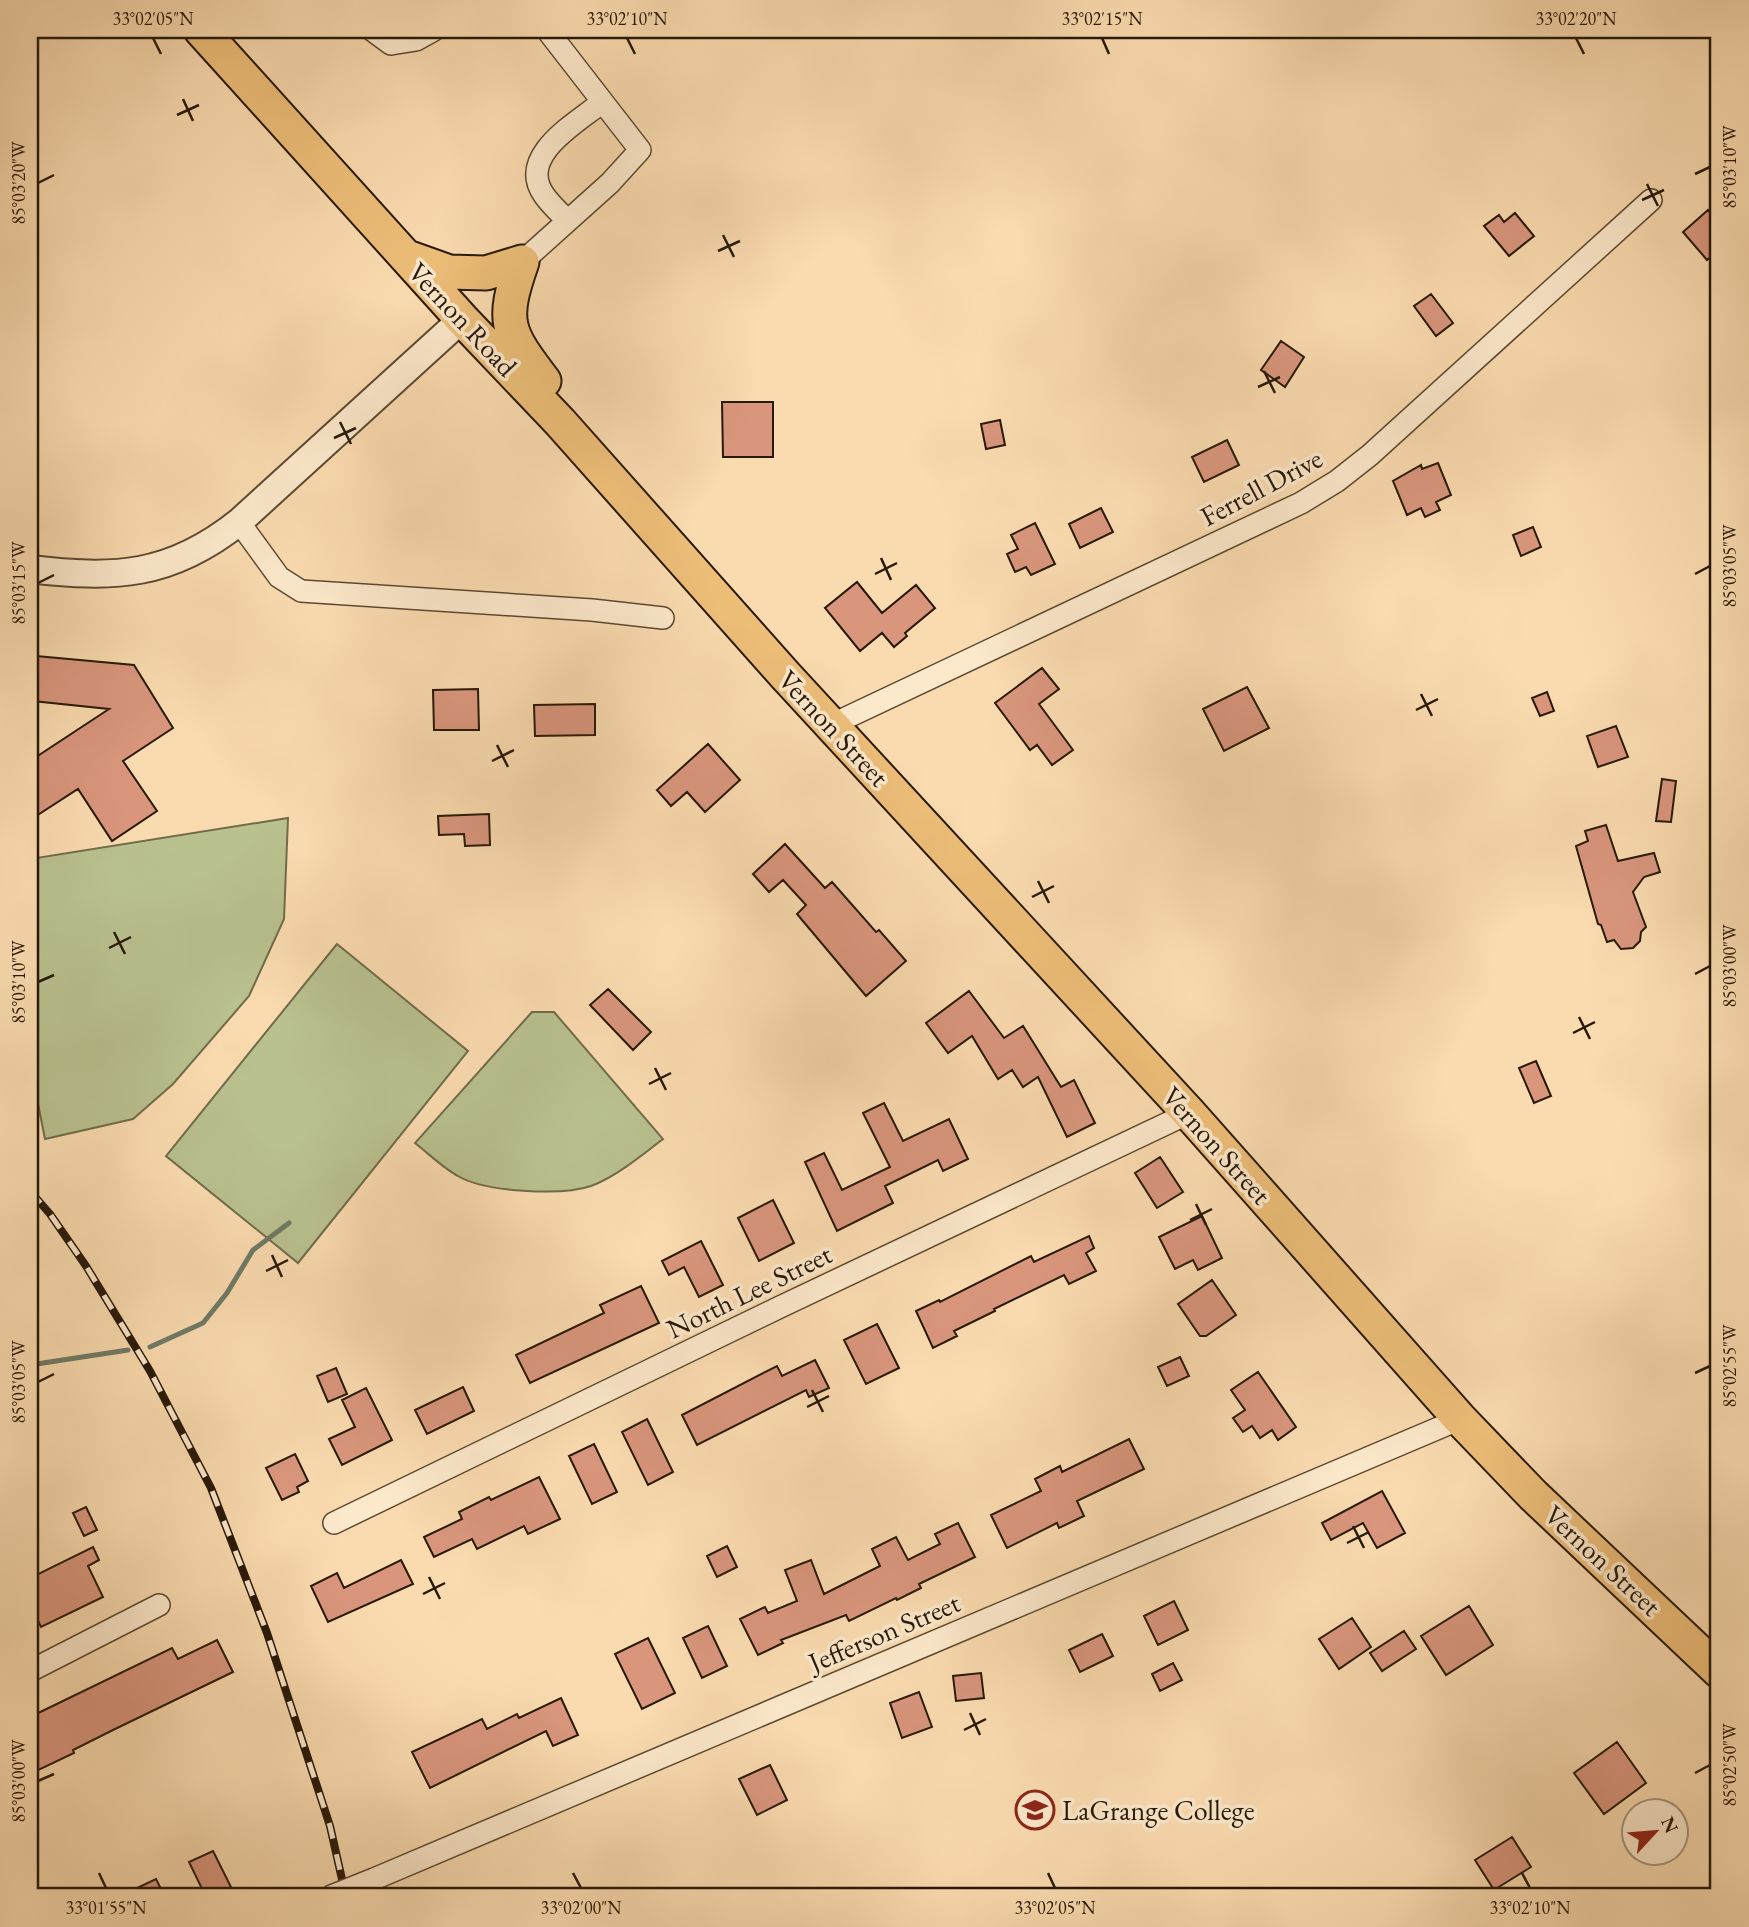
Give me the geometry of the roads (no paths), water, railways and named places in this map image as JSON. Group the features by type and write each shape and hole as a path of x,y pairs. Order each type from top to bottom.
{"main road":[{"name":"Vernon Road","path":"201,30 405,257 593,460 725,609"},
{"path":"405,257 449,272 486,273 522,262"},
{"path":"522,262 511,294 509,324 519,348 561,403 593,460"},
{"name":"Vernon Street","path":"725,609 1189,1112 1460,1419 1533,1495 1719,1671"}],"street":[{"path":"372,30 391,44 416,40 433,30"},
{"path":"522,262 610,183 640,150 547,30"},
{"path":"567,220 543,194 536,171 543,150 601,103"},
{"name":"Ferrell Drive","path":"831,725 1301,503 1337,481 1401,427 1651,200"},
{"path":"30,569 90,575 141,571 186,556 214,541 239,522 462,319"},
{"path":"239,522 279,577 301,591 592,610 663,618"},
{"name":"North Lee Street","path":"334,1523 1189,1112"},
{"name":"Jefferson Street","path":"329,1897 1460,1419"},
{"path":"30,1671 159,1605"}],"waterway":[{"path":"150,1347 203,1323 227,1293 253,1250 289,1223"},
{"path":"30,1365 128,1350"}],"railway":[{"path":"30,1191 50,1214 86,1266 150,1371 211,1488 267,1633 330,1826 346,1897"}],"place":[{"name":"LaGrange College","path":"1035,1810"}]}
